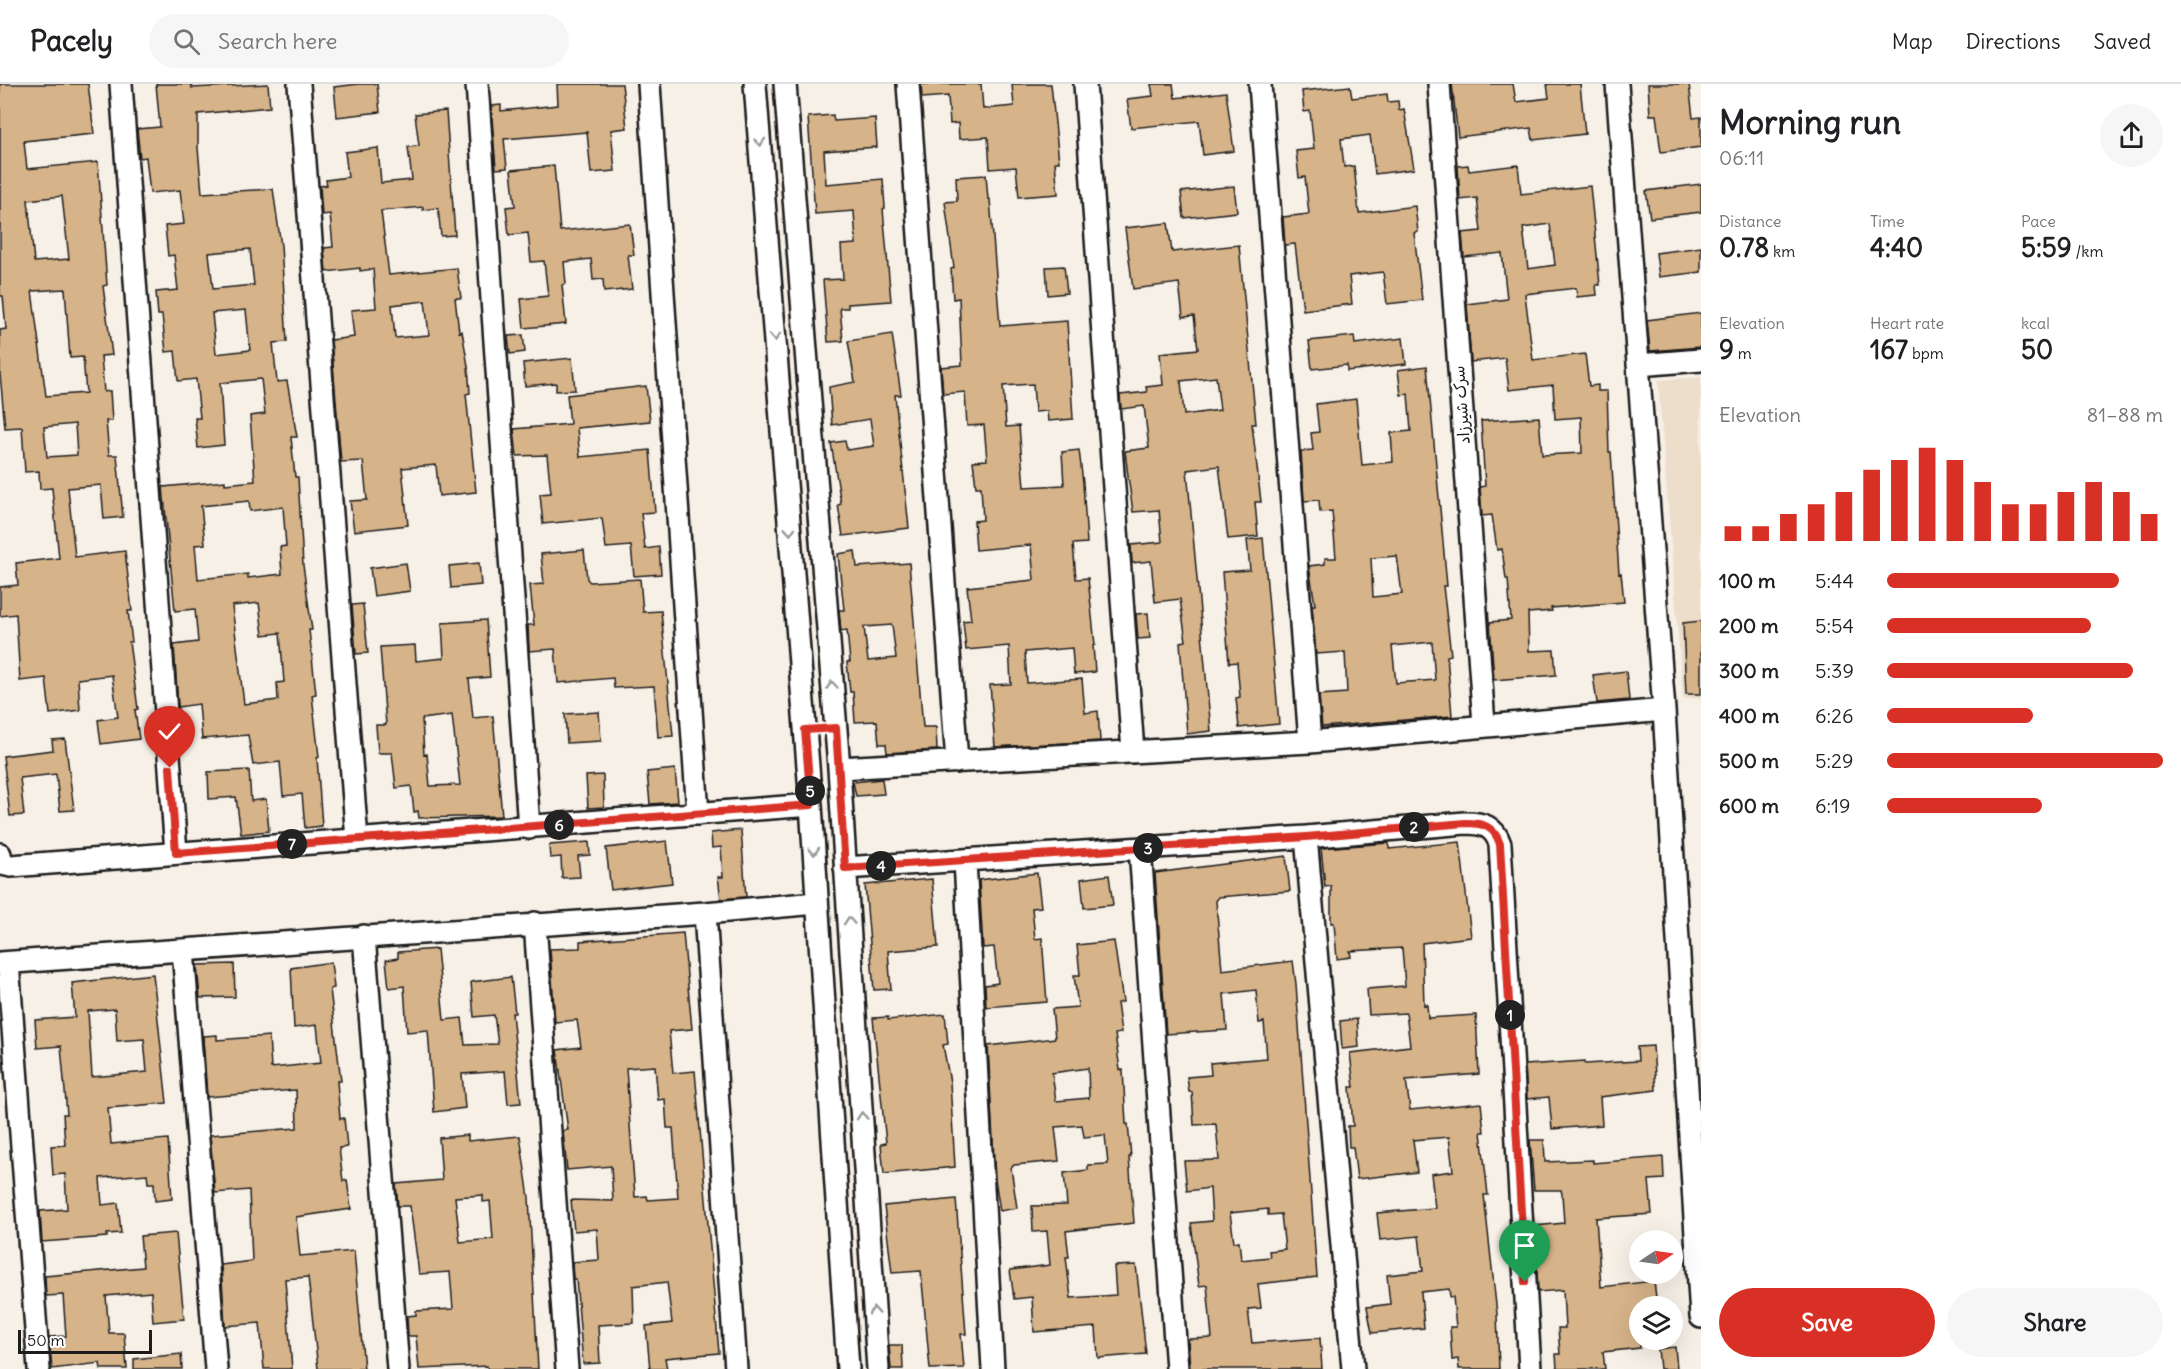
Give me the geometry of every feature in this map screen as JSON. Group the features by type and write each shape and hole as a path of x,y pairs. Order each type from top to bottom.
{"street":[{"path":"121,84 176,853"},
{"path":"299,84 357,840"},
{"path":"477,84 529,828"},
{"path":"649,84 698,814"},
{"path":"755,84 811,805 848,1369"},
{"path":"784,84 839,768 878,1369"},
{"path":"908,84 957,762"},
{"path":"1085,84 1133,752"},
{"path":"1260,84 1310,742"},
{"name":"سرک شیرزاد","path":"1439,84 1484,725"},
{"path":"1617,84 1664,710 1692,1034 1701,1317"},
{"path":"1638,365 1701,360"},
{"path":"839,768 1310,742 1664,710"},
{"path":"805,730 836,728"},
{"path":"0,854 3,864 11,866 811,805"},
{"path":"845,868 1306,837 1465,823 1489,826 1496,834 1500,844 1530,1369"},
{"path":"1306,837 1353,1369"},
{"path":"1140,848 1177,1369"},
{"path":"965,861 993,1369"},
{"path":"39,1369 4,963 817,903"},
{"path":"705,913 736,1369"},
{"path":"536,923 567,1369"},
{"path":"364,936 398,1369"},
{"path":"183,951 216,1369"}],"shaded area":[{"path":"1701,377 1701,698 1683,699 1658,380"}],"building":[{"path":"0,84 88,84 94,134 24,141 27,169 98,162 107,285 103,286 112,355 101,356 104,392 110,391 112,421 106,421 109,455 117,455 123,517 104,519 101,485 68,488 75,557 125,551 132,611 128,611 132,642 129,642 138,709 135,710 139,739 101,744 98,720 118,717 112,675 78,679 80,710 50,714 46,678 20,681 16,614 0,616 0,587 18,585 16,563 59,558 52,488 40,489 39,471 25,472 22,427 5,428 0,374 0,330 6,329 3,296 0,296","holes":["62,196 69,259 34,262 28,200","65,289 70,358 83,357 86,393 46,396 32,291","75,424 77,455 47,457 44,427"]},
{"path":"156,84 191,84 192,88 268,84 270,107 198,114 198,148 202,193 273,189 281,246 287,342 273,343 277,382 287,381 297,437 291,437 295,477 298,477 303,565 312,630 309,630 316,694 312,695 319,757 317,758 322,826 305,828 302,794 283,796 280,762 253,765 248,735 202,739 199,704 178,707 174,645 198,642 195,609 175,611 163,487 225,481 225,484 255,481 250,416 265,414 261,379 220,383 224,445 198,448 195,418 200,418 196,379 178,381 175,351 166,352 162,315 158,315 156,292 178,290 174,255 168,256 165,226 184,224 180,190 150,193 146,157 140,158 137,129 160,127","holes":["250,249 254,285 213,289 209,253","246,310 250,350 216,354 212,313","249,501 250,511 283,507 286,546 280,547 282,574 248,578 248,574 198,579 195,545 205,544 201,506","259,603 263,635 280,633 284,682 277,683 278,700 244,704 232,606"]},
{"path":"377,84 380,112 337,117 334,87"},
{"path":"557,84 622,84 627,128 611,130 615,171 591,173 587,132 504,139 507,168 496,169 491,106 501,105 501,111 558,105"},
{"path":"921,84 981,84 983,109 1014,106 1012,84 1051,84 1059,162 1055,162 1058,194 1019,197 1016,167 990,169 988,137 959,139 958,123 950,124 948,96 922,98"},
{"path":"1151,84 1173,84 1175,98 1226,92 1234,151 1203,155 1199,121 1131,128 1127,99 1153,96"},
{"path":"1452,84 1513,84 1516,102 1549,98 1547,84 1580,84 1585,134 1533,140 1531,128 1458,137"},
{"path":"1648,84 1689,84 1693,118 1701,117 1701,147 1661,152 1656,115 1650,115"},
{"path":"1350,86 1352,98 1387,94 1388,102 1398,101 1399,110 1404,109 1414,169 1375,174 1370,135 1341,139 1344,167 1354,166 1359,213 1415,206 1418,232 1414,233 1422,300 1387,304 1383,272 1349,276 1352,304 1303,310 1295,244 1285,245 1283,217 1309,214 1305,177 1299,178 1296,151 1314,149 1310,111 1304,112 1302,91"},
{"path":"446,111 455,235 441,236 438,208 381,211 389,275 457,268 461,298 455,298 459,332 462,331 468,366 470,393 466,394 476,492 439,496 436,465 402,468 408,525 354,531 350,501 367,500 363,461 341,462 331,340 354,337 351,310 376,308 373,269 360,271 360,268 326,272 324,248 333,247 330,214 322,215 320,186 327,185 326,180 348,177 345,152 378,148 381,183 412,180 408,147 419,146 415,114","holes":["425,301 429,335 395,338 392,305"]},
{"path":"833,115 834,121 875,118 877,147 824,151 826,184 883,179 885,208 883,209 891,301 848,304 848,308 840,308 843,341 828,342 823,280 843,279 841,245 856,244 854,211 815,214 808,117"},
{"path":"1468,165 1469,171 1518,165 1521,194 1590,186 1600,285 1596,285 1597,295 1577,297 1576,288 1525,294 1533,360 1585,354 1589,386 1598,385 1598,391 1607,391 1609,452 1611,452 1619,574 1621,573 1624,602 1551,608 1552,611 1528,613 1529,651 1554,650 1556,675 1494,680 1490,622 1511,620 1508,579 1506,579 1502,549 1497,550 1492,515 1482,516 1480,487 1485,486 1481,421 1539,417 1542,455 1582,453 1581,417 1555,419 1553,385 1509,390 1505,358 1471,362 1467,304 1507,299 1502,253 1464,257 1462,233 1481,231 1477,198 1460,200 1458,166","holes":["1550,224 1555,265 1528,269 1523,228"]},
{"path":"554,166 560,231 630,224 634,255 628,255 632,289 604,292 603,279 593,280 591,259 564,262 566,284 562,285 566,324 524,328 521,299 548,296 544,261 531,262 528,233 509,235 506,207 515,206 511,170"},
{"path":"986,175 1000,326 1067,321 1073,419 1048,421 1047,411 1035,412 1033,384 1003,386 1006,427 1019,426 1024,487 1064,485 1062,452 1079,450 1083,483 1087,543 1073,544 1076,579 1088,578 1095,645 1093,645 1095,672 1074,674 1072,648 1025,652 1027,683 1082,679 1085,713 1098,711 1100,741 995,747 990,685 1011,684 1009,646 966,650 963,621 971,620 967,587 1034,580 1031,545 976,550 974,521 983,520 981,487 976,487 973,461 987,460 984,425 967,426 965,392 943,394 941,367 962,365 959,298 953,299 951,269 954,268 945,202 957,201 956,177"},
{"path":"1701,184 1701,212 1650,218 1646,191"},
{"path":"1234,186 1237,212 1184,218 1181,192"},
{"path":"1168,223 1172,252 1239,245 1256,424 1252,424 1261,502 1255,502 1258,536 1228,539 1219,466 1187,470 1211,731 1187,734 1180,642 1186,641 1180,599 1155,602 1151,561 1132,563 1131,545 1162,542 1159,510 1133,512 1128,476 1125,451 1149,448 1144,406 1121,409 1120,395 1147,392 1146,387 1163,385 1160,353 1198,349 1194,316 1183,317 1179,283 1133,289 1125,228","holes":["1216,377 1220,410 1184,415 1181,381"]},
{"path":"1701,247 1701,272 1659,277 1656,253"},
{"path":"1064,266 1067,293 1048,295 1046,267"},
{"path":"1701,313 1701,347 1650,351 1647,320"},
{"path":"892,334 901,395 895,395 909,528 843,536 838,505 841,504 831,443 845,441 847,450 874,446 870,419 832,425 829,387 855,382 848,341"},
{"path":"523,335 525,352 510,354 508,336"},
{"path":"1354,336 1355,344 1403,338 1406,364 1347,371 1347,365 1312,369 1309,341"},
{"path":"572,358 575,390 556,391 556,383 525,386 523,363"},
{"path":"1427,366 1447,586 1443,586 1451,655 1447,656 1452,716 1322,727 1319,695 1347,693 1345,652 1316,654 1312,605 1315,605 1309,566 1325,564 1325,558 1336,558 1332,511 1320,512 1319,500 1304,501 1301,451 1313,450 1311,433 1319,432 1316,404 1356,399 1362,465 1393,462 1391,433 1411,431 1408,394 1401,395 1398,370","holes":["1397,556 1402,594 1373,597 1371,558","1432,642 1435,680 1396,683 1392,646"]},
{"path":"646,386 650,421 577,428 580,457 650,450 655,512 641,513 645,549 659,547 661,574 634,576 631,546 606,548 602,518 543,524 540,494 551,493 547,455 517,456 514,429 570,424 567,395"},
{"path":"1263,538 1279,724 1239,728 1236,698 1240,697 1237,662 1229,663 1222,572 1250,570 1247,540"},
{"path":"584,550 587,579 590,582 640,579 643,612 661,611 673,736 658,737 654,686 614,688 613,678 558,683 555,649 529,651 528,625 534,625 530,585 544,584 541,554"},
{"path":"855,551 857,567 909,563 923,727 936,727 937,750 887,753 886,744 879,744 877,721 855,722 853,692 850,692 847,662 850,662 847,630 841,631 839,610 844,610 838,554","holes":["892,625 896,658 868,661 864,627"]},
{"path":"406,563 410,591 374,596 370,568"},
{"path":"479,563 481,585 451,588 449,566"},
{"path":"363,604 368,653 356,654 352,605"},
{"path":"1148,613 1150,638 1138,639 1136,614"},
{"path":"486,620 490,677 469,679 473,718 493,716 502,816 419,818 418,811 414,812 411,786 396,788 392,753 378,753 376,725 386,725 380,647 415,645 416,661 444,658 442,623","holes":["452,715 460,785 430,786 427,754 424,755 422,719"]},
{"path":"1701,621 1701,694 1686,694 1683,623"},
{"path":"1626,671 1629,700 1597,703 1593,675"},
{"path":"599,712 601,741 567,743 565,714"},
{"path":"65,739 74,810 60,811 56,774 20,778 24,815 10,816 3,756 53,750 52,740"},
{"path":"675,769 678,802 650,804 647,772"},
{"path":"249,770 251,801 266,799 269,831 241,834 236,797 209,799 208,772"},
{"path":"603,775 604,807 588,808 586,776"},
{"path":"882,779 884,794 856,796 853,782"},
{"path":"741,830 746,897 721,899 718,877 723,877 721,847 712,848 711,833"},
{"path":"667,841 672,883 611,890 606,848"},
{"path":"589,842 590,855 578,856 580,877 562,878 561,857 550,858 549,845"},
{"path":"1460,842 1471,937 1422,943 1424,1005 1427,1004 1428,1018 1476,1015 1479,1074 1406,1080 1410,1110 1481,1103 1484,1132 1481,1132 1488,1195 1484,1195 1497,1314 1499,1369 1459,1369 1458,1359 1452,1360 1450,1327 1456,1327 1453,1297 1450,1297 1449,1289 1421,1292 1424,1328 1372,1333 1367,1307 1390,1304 1387,1275 1423,1271 1419,1236 1380,1240 1377,1213 1435,1208 1431,1174 1453,1171 1449,1137 1413,1140 1417,1172 1357,1179 1353,1147 1349,1147 1348,1126 1353,1126 1350,1087 1354,1087 1350,1053 1410,1046 1406,1013 1369,1015 1367,989 1405,986 1402,948 1350,951 1351,957 1337,959 1334,923 1331,923 1331,886 1325,887 1321,848 1389,843 1389,849"},
{"path":"1286,856 1290,891 1218,897 1216,901 1222,970 1293,961 1296,984 1317,1277 1258,1284 1261,1308 1248,1309 1252,1343 1320,1338 1322,1369 1190,1369 1188,1339 1212,1338 1207,1285 1199,1286 1191,1223 1212,1221 1210,1188 1187,1191 1184,1161 1219,1160 1216,1124 1194,1125 1192,1092 1189,1092 1187,1077 1211,1075 1210,1063 1267,1058 1264,1022 1259,1023 1256,990 1224,994 1227,1030 1166,1034 1155,873","holes":["1268,1209 1268,1215 1281,1214 1285,1249 1269,1251 1270,1257 1241,1260 1239,1241 1234,1242 1230,1213"]},
{"path":"1037,873 1041,907 1032,908 1035,939 1042,938 1047,1002 986,1007 985,985 998,983 994,947 983,948 979,880"},
{"path":"1109,875 1113,905 1084,908 1081,879"},
{"path":"932,879 938,947 888,951 891,989 874,990 865,885"},
{"path":"683,933 692,1029 669,1031 673,1073 695,1071 719,1353 665,1358 667,1369 650,1369 646,1326 672,1323 667,1282 633,1286 634,1323 598,1325 600,1363 583,1364 576,1279 573,1279 572,1262 599,1260 597,1229 574,1231 571,1200 613,1201 611,1166 567,1170 563,1131 568,1130 557,1050 581,1047 577,1020 555,1022 550,949 580,948 580,941","holes":["655,1066 658,1100 665,1099 667,1128 673,1128 678,1198 648,1200 647,1196 635,1197 626,1068"]},
{"path":"1114,941 1123,1002 1117,1003 1121,1033 1115,1034 1120,1070 1123,1070 1134,1223 1066,1231 1069,1257 1066,1257 1071,1298 1116,1295 1114,1266 1136,1265 1146,1354 1098,1358 1096,1327 1034,1332 1032,1297 1014,1299 1010,1270 1050,1265 1047,1231 1033,1232 1032,1206 1067,1205 1064,1173 1088,1170 1088,1165 1108,1164 1105,1135 1084,1137 1082,1125 1055,1127 1059,1161 1014,1165 1011,1168 1017,1208 1000,1211 995,1179 988,1046 1055,1038 1052,1009 1078,1007 1074,975 1080,975 1077,945","holes":["1088,1068 1089,1098 1056,1101 1052,1073"]},
{"path":"437,949 444,1020 462,1018 465,1045 498,1044 494,1015 474,1017 471,982 511,977 515,1013 512,1013 521,1103 508,1104 505,1071 462,1074 465,1108 434,1112 428,1030 407,1032 404,986 389,988 386,960 398,958 398,952"},
{"path":"331,962 334,988 330,989 341,1081 337,1081 340,1119 344,1118 347,1147 339,1148 343,1181 347,1180 351,1209 296,1217 300,1256 354,1251 364,1369 318,1369 308,1277 285,1279 292,1369 264,1369 260,1323 225,1326 221,1265 252,1261 249,1190 215,1193 210,1135 297,1128 296,1090 207,1097 203,1036 217,1035 217,1040 269,1036 271,1068 321,1063 317,1025 294,1028 291,968"},
{"path":"234,964 235,997 200,998 197,965"},
{"path":"153,974 167,1103 108,1108 111,1144 168,1139 172,1199 155,1201 154,1183 148,1183 147,1174 100,1178 102,1205 118,1203 121,1233 107,1234 107,1237 42,1242 40,1211 67,1209 65,1174 53,1175 51,1146 65,1145 63,1114 67,1114 61,1046 37,1048 35,1020 75,1017 72,983","holes":["115,1009 117,1041 144,1039 147,1072 92,1077 88,1011"]},
{"path":"945,1014 948,1044 943,1045 950,1082 955,1167 884,1174 881,1144 886,1143 873,1018 888,1017 888,1020"},
{"path":"1357,1019 1359,1047 1342,1049 1340,1021"},
{"path":"1653,1046 1656,1090 1600,1097 1602,1125 1552,1129 1549,1097 1527,1099 1525,1065 1585,1061 1585,1064 1638,1061 1637,1047"},
{"path":"468,1135 468,1141 520,1136 529,1198 538,1369 488,1369 487,1366 419,1369 416,1336 408,1336 407,1316 416,1315 416,1311 453,1309 450,1272 419,1274 410,1206 398,1206 396,1184 442,1180 439,1138","holes":["483,1195 483,1202 490,1201 493,1239 460,1242 455,1197"]},
{"path":"1530,1140 1544,1140 1545,1162 1593,1160 1593,1163 1663,1157 1664,1179 1649,1180 1652,1214 1596,1218 1601,1287 1654,1284 1656,1296 1629,1296 1629,1349 1603,1352 1605,1369 1557,1369 1556,1354 1560,1354 1558,1328 1565,1328 1563,1290 1538,1292 1535,1226 1564,1223 1562,1194 1561,1190 1534,1190"},
{"path":"956,1199 966,1334 961,1334 964,1368 930,1369 921,1271 892,1273 884,1206"},
{"path":"176,1233 184,1319 153,1322 151,1292 106,1296 109,1333 124,1333 127,1369 101,1369 100,1363 52,1369 49,1337 66,1336 63,1295 46,1296 45,1276 143,1267 140,1236"},
{"path":"889,1345 902,1345 903,1369 891,1369"},
{"path":"1658,1350 1675,1350 1677,1369 1660,1369"},
{"path":"181,1354 182,1369 134,1369 134,1359"}],"route":[{"path":"170,768 176,853 811,805 805,730 836,728 845,868 1306,837 1465,823 1489,826 1496,834 1500,844 1525,1282"}]}
